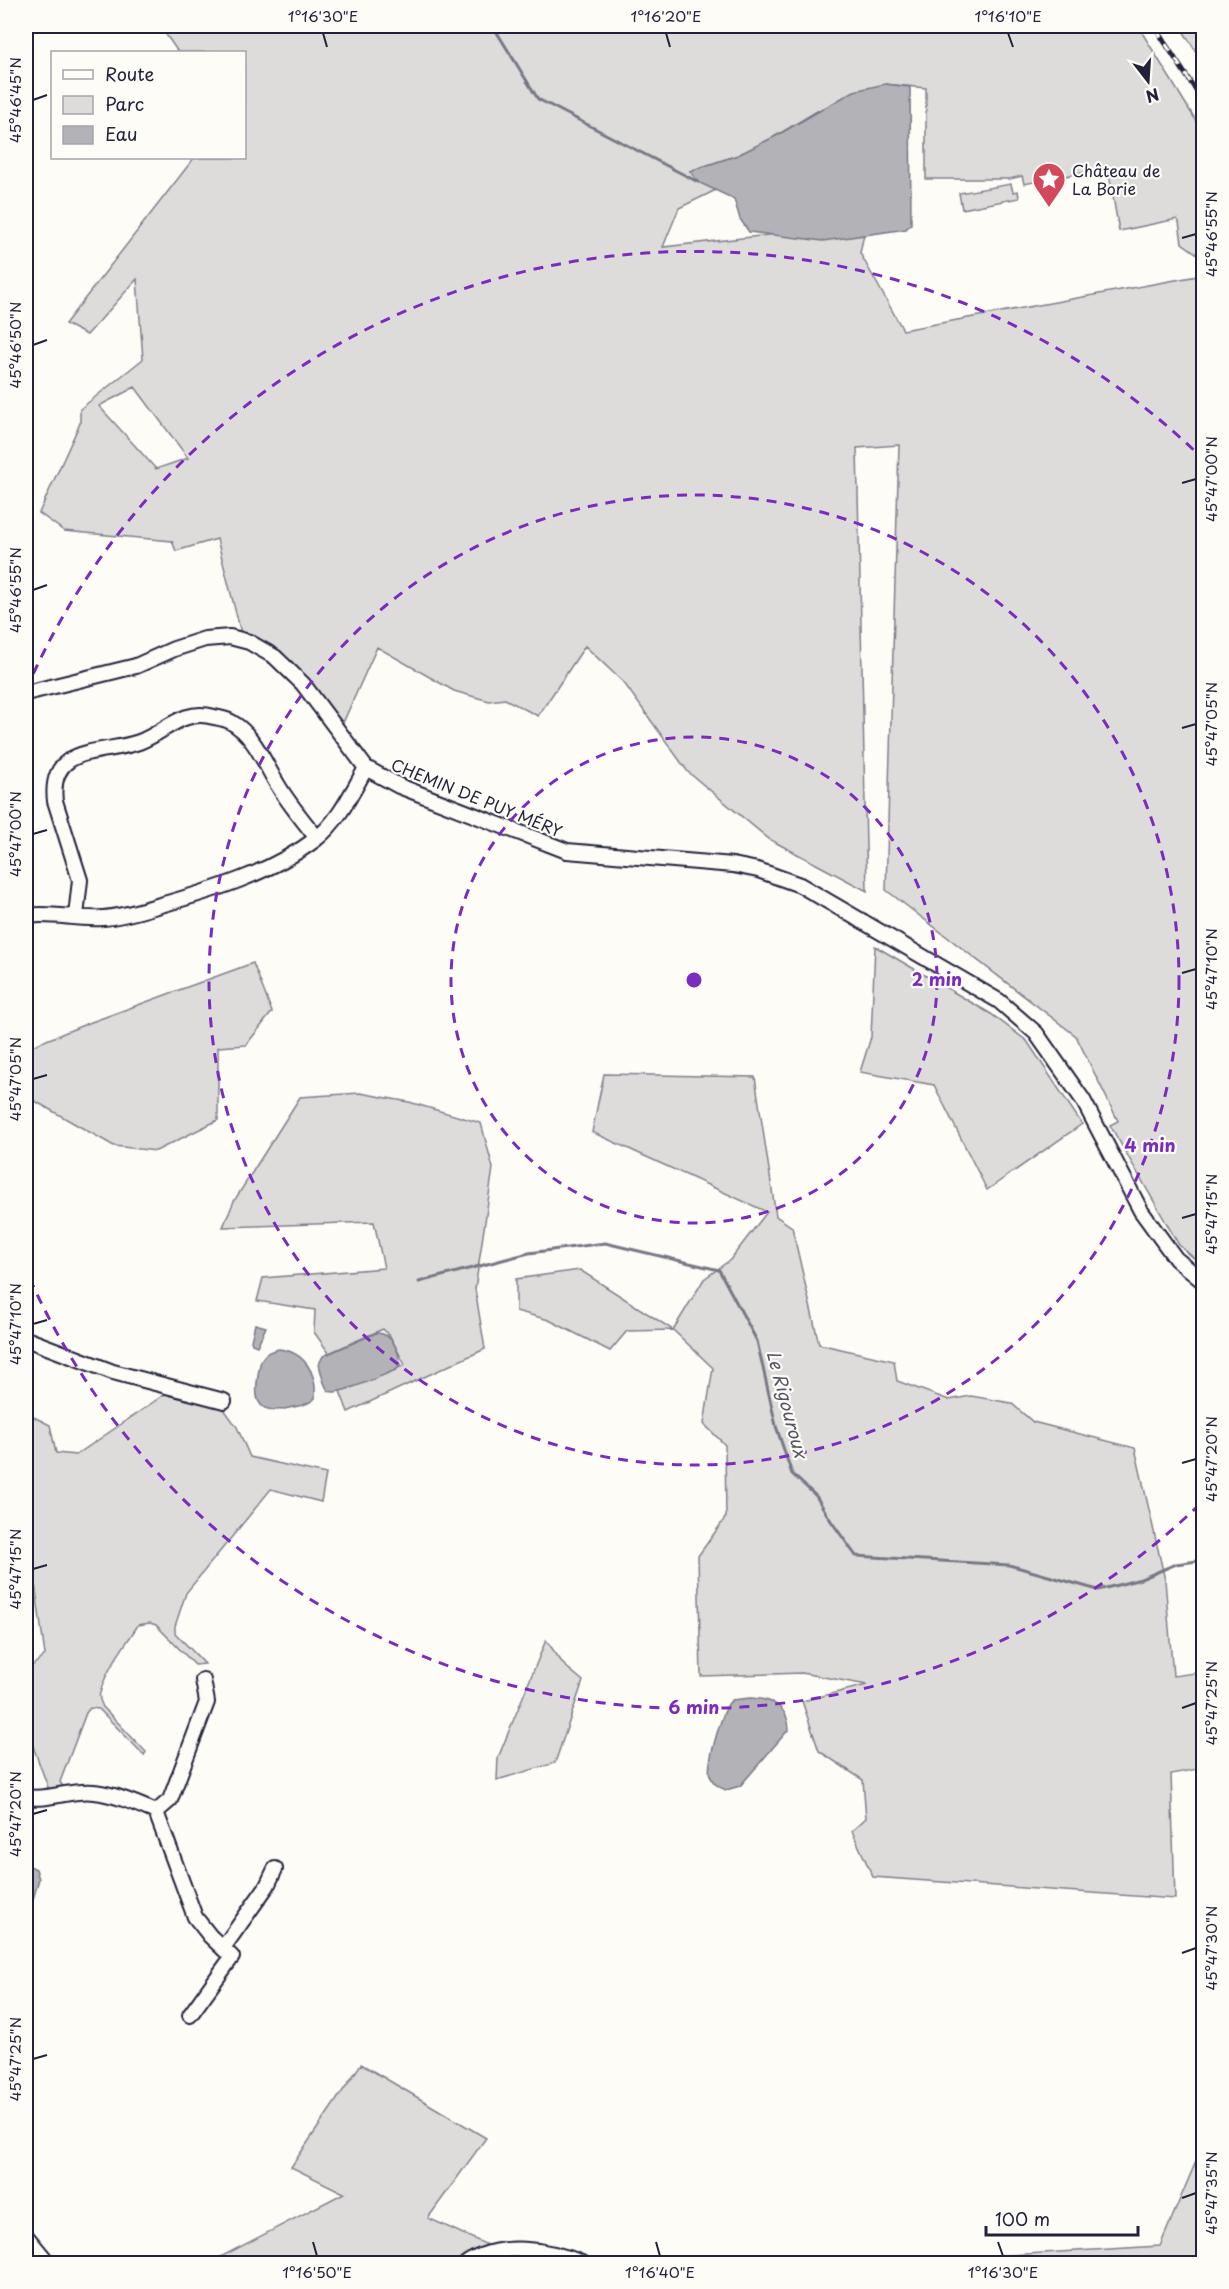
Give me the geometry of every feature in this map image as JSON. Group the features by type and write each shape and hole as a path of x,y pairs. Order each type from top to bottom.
{"street":[{"name":"CHEMIN DE PUY MÉRY","path":"26,693 136,666 204,639 230,637 249,642 275,657 303,684 366,768 399,786 567,851 733,865 758,870 800,885 999,1001 1036,1033 1083,1100 1141,1211 1176,1259 1203,1282"},
{"path":"76,916 80,880 55,801 53,791 56,777 77,755 140,742 181,718 206,714 230,721 248,734 280,789 317,838"},
{"path":"26,916 45,913 105,918 173,902 271,866 317,838 335,819 366,768"},
{"path":"26,1339 112,1372 224,1401"},
{"path":"156,1812 170,1800 207,1702 203,1680"},
{"path":"26,1797 48,1799 67,1793 94,1791 156,1812 195,1917 232,1957 190,2015"},
{"path":"222,1948 267,1886 275,1869"},
{"path":"26,2236 49,2264"},
{"path":"466,2264 484,2256 517,2249 554,2254 584,2264"}],"green space":[{"path":"160,26 1138,26 1203,132 1203,258 1182,243 1177,219 1119,231 1108,168 1024,184 1022,176 1010,179 926,179 926,88 885,84 817,111 738,155 690,171 698,182 716,190 679,208 663,247 866,224 860,253 903,330 1203,275 1203,1266 1179,1245 1110,1125 1118,1121 1076,1036 886,890 899,445 857,448 867,891 769,839 688,772 624,683 585,646 538,716 505,699 489,701 454,691 377,647 342,725 294,664 271,645 241,633 217,539 176,551 172,541 64,531 39,513 80,423 80,409 143,359 137,279 87,335 65,324 193,159 246,159 246,51 177,51","holes":["135,387 188,458 156,469 99,406"]},
{"path":"1180,26 1203,26 1203,63"},
{"path":"1011,184 1013,192 1018,191 1019,198 962,209 959,193"},
{"path":"875,946 991,1014 1027,1041 1082,1124 987,1190 934,1085 860,1072 871,1037"},
{"path":"253,963 272,1012 246,1045 218,1047 218,1120 156,1151 114,1146 26,1096 27,1048"},
{"path":"604,1074 755,1077 776,1216 792,1227 819,1344 894,1361 897,1381 949,1400 971,1396 1011,1403 1033,1422 1135,1448 1165,1580 1173,1676 1203,1672 1203,1768 1171,1774 1175,1899 873,1877 852,1831 866,1818 863,1780 819,1751 802,1701 867,1685 802,1673 701,1676 698,1556 726,1517 725,1445 704,1424 713,1368 673,1330 704,1279 730,1260 767,1212 592,1132"},
{"path":"360,1093 409,1102 481,1123 493,1168 475,1289 485,1349 348,1412 340,1391 405,1365 391,1338 383,1329 329,1353 314,1332 315,1310 257,1301 263,1278 384,1268 374,1222 223,1227 234,1201 300,1097"},
{"path":"580,1270 673,1330 627,1331 610,1351 549,1320 516,1311 516,1279"},
{"path":"168,1392 186,1399 221,1405 237,1427 250,1457 326,1474 321,1502 271,1489 186,1593 175,1626 175,1633 205,1664 195,1665 156,1625 150,1623 138,1625 111,1666 99,1697 103,1707 146,1752 144,1755 99,1709 90,1708 86,1713 60,1782 64,1788 49,1790 26,1727 26,1671 45,1655 30,1548 26,1545 26,1413 50,1425 56,1453 76,1455"},
{"path":"546,1640 564,1665 583,1681 555,1763 497,1780 498,1758"},
{"path":"361,2064 486,2138 428,2218 492,2247 469,2254 454,2263 207,2264 344,2193 291,2167"},
{"path":"1203,2145 1203,2263 873,2263 1160,2246"}],"water":[{"path":"885,84 910,87 911,224 906,229 823,241 749,232 740,219 734,199 698,182 690,171 738,155 854,91"},
{"path":"255,1324 266,1327 257,1346 251,1341"},
{"path":"376,1333 391,1339 400,1366 396,1370 350,1388 329,1391 319,1364 323,1356"},
{"path":"279,1349 296,1354 308,1365 314,1380 315,1398 300,1406 271,1410 261,1405 258,1400 257,1385 262,1358 271,1351"},
{"path":"750,1698 765,1700 777,1705 786,1715 789,1729 740,1786 726,1790 716,1785 710,1775 712,1750 729,1703 732,1700"},
{"path":"26,1864 36,1869 39,1879 26,1923"}],"waterway":[{"path":"493,26 538,99 698,182"},
{"name":"Le Rigouroux","path":"419,1282 529,1253 605,1243 719,1270 757,1341 776,1426 792,1474 816,1496 856,1556 1009,1565 1098,1590 1141,1579 1176,1564 1204,1560"}],"railway":[{"path":"1156,29 1204,103"}],"place":[{"name":"Château de La Borie","path":"1049,208"}]}
